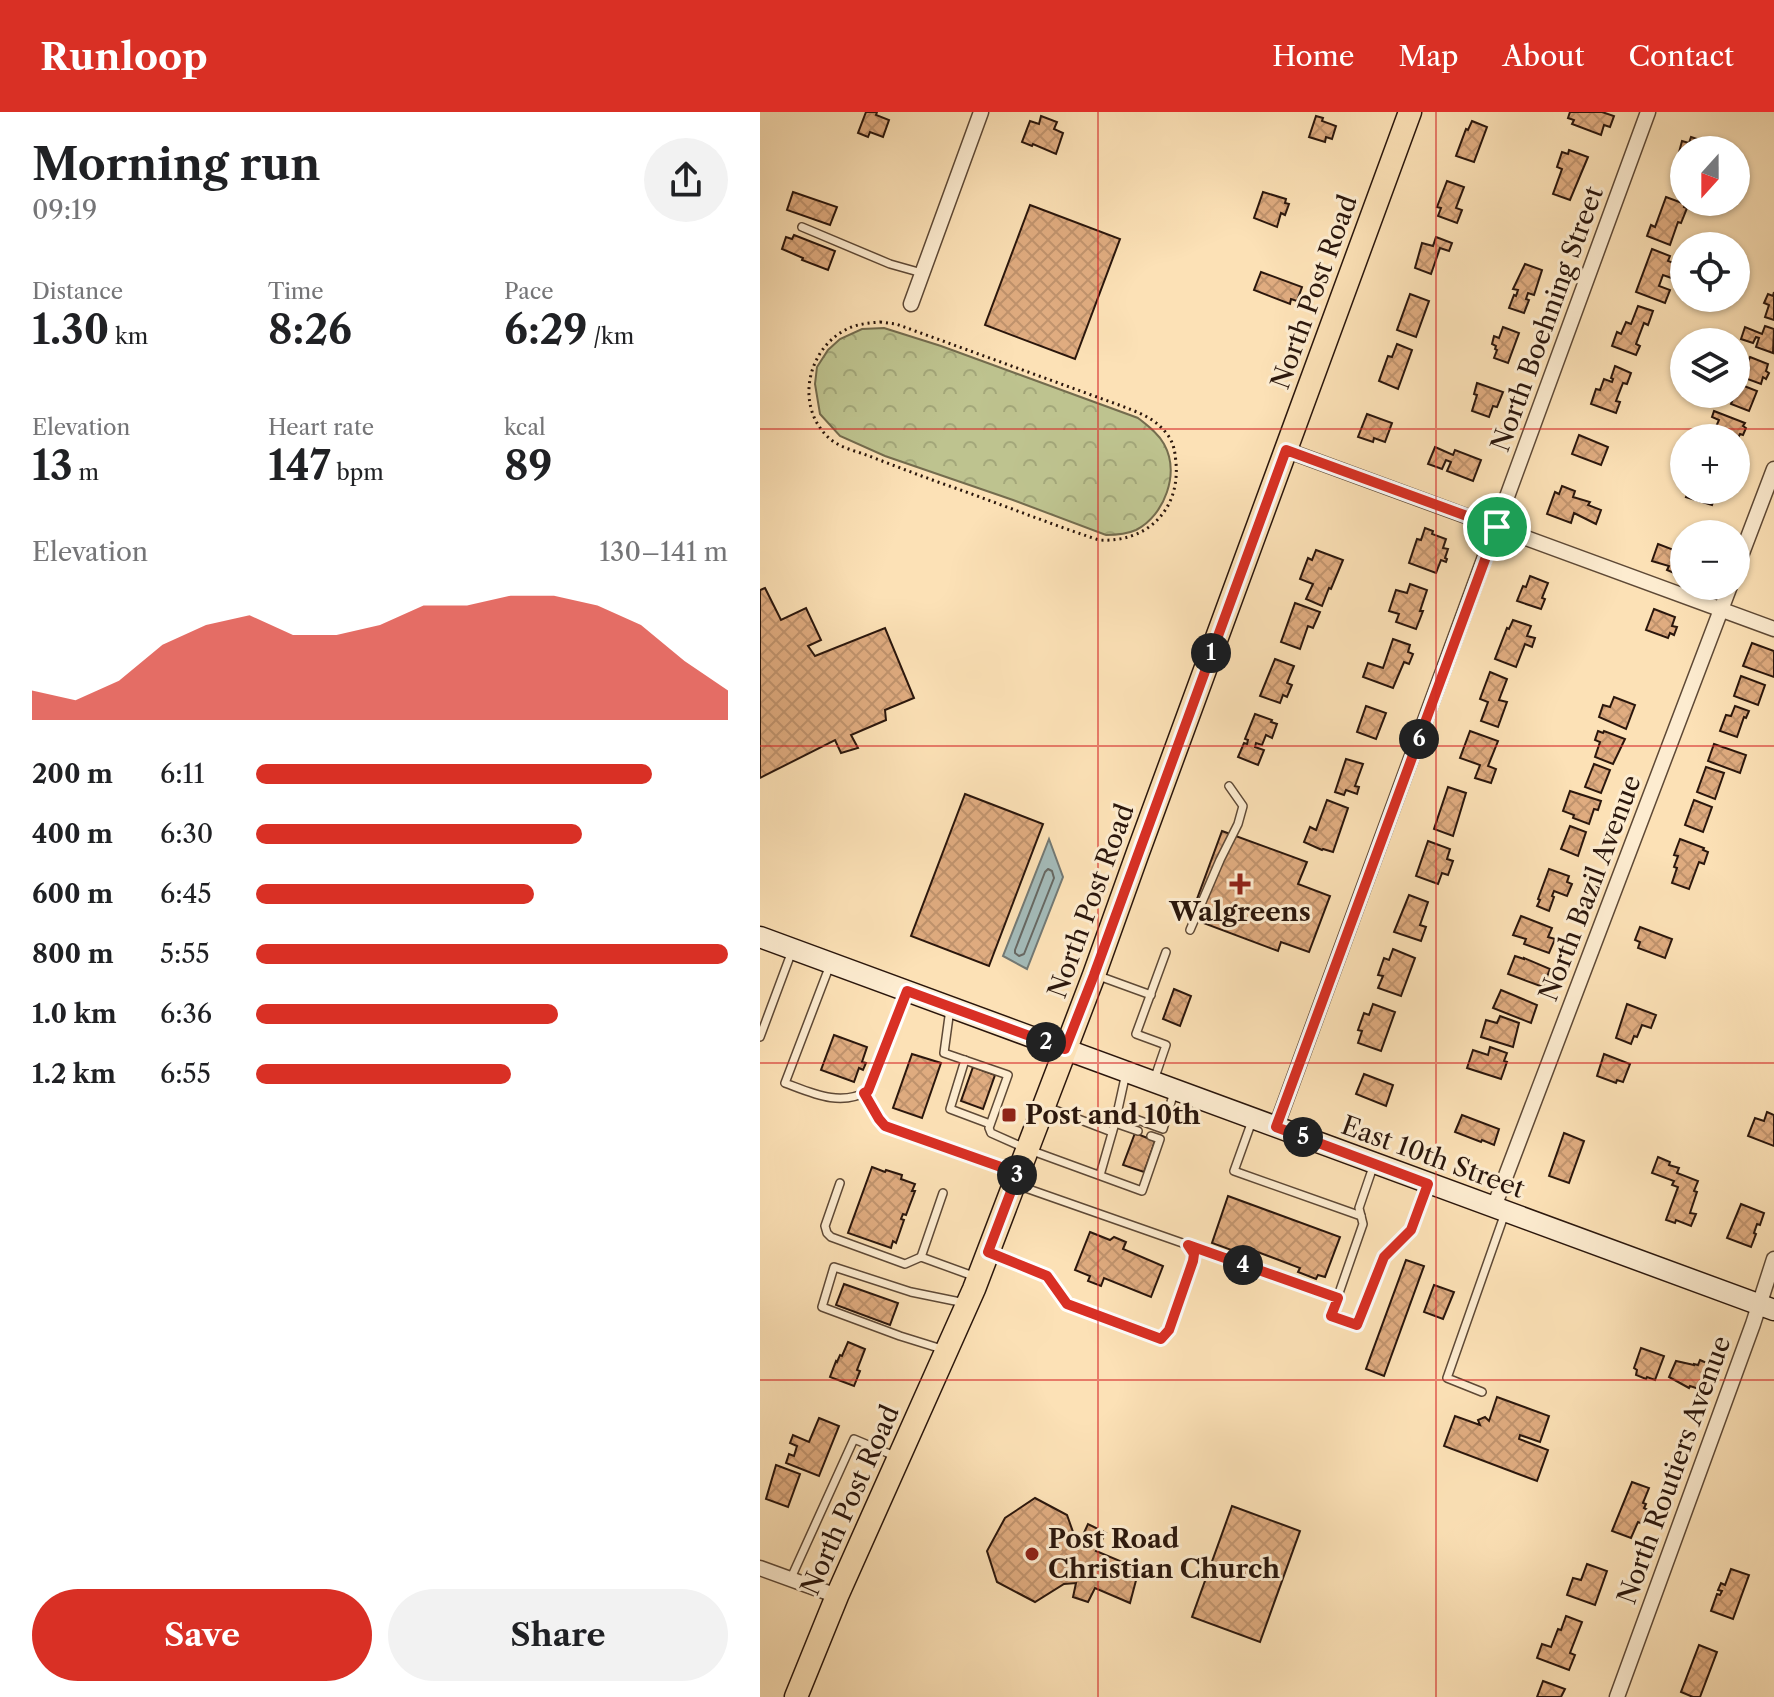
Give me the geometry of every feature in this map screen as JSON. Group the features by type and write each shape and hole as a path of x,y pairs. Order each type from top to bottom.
{"main road":[{"name":"North Post Road","path":"796,1697 988,1252 1094,975 1410,112"},
{"name":"East 10th Street","path":"760,937 1767,1307"}],"street":[{"path":"911,304 981,112"},
{"name":"North Boehning Street","path":"1276,1127 1648,112"},
{"path":"1286,450 1774,629"},
{"path":"1750,532 1774,469"},
{"name":"North Bazil Avenue","path":"1500,1209 1725,600"},
{"name":"North Routiers Avenue","path":"1617,1697 1767,1307 1774,1259"},
{"path":"760,1568 837,1596"}],"lane":[{"path":"802,227 890,264 922,273"},
{"path":"1190,930 1238,824 1243,806 1229,786"},
{"path":"760,1037 793,949"},
{"path":"1154,1082 1166,1045 1136,1034 1166,952"},
{"path":"831,963 785,1083 826,1098 844,1098 868,1091 907,991"},
{"path":"1094,975 1151,995"},
{"path":"950,1007 944,1053 1008,1075 989,1128 991,1133 1027,1149 1142,1191 1175,1090"},
{"path":"965,1060 950,1109 990,1124"},
{"path":"1100,1175 1127,1072"},
{"path":"864,1093 885,1126 1188,1245 1338,1298"},
{"path":"1044,1106 1112,1132"},
{"path":"1116,1112 1163,1129"},
{"path":"1253,1119 1234,1171 1361,1216"},
{"path":"1115,1123 1138,1131"},
{"path":"1151,1136 1160,1139"},
{"path":"1374,1164 1359,1208 1363,1224 1331,1316 1357,1325 1384,1257 1411,1230 1428,1184"},
{"path":"840,1183 825,1226 831,1237 905,1264 921,1257 978,1277"},
{"path":"921,1257 943,1193"},
{"path":"1482,1392 1447,1378 1500,1209"},
{"path":"988,1252 1047,1276 1067,1304 1161,1339 1169,1330 1193,1261 1194,1254 1188,1245"},
{"path":"946,1350 822,1307 834,1267 911,1292 967,1303"},
{"path":"791,1579 854,1439 899,1458"}],"path":[{"path":"896,324 1151,418 1169,436 1174,448 1177,478 1174,492 1169,504 1148,529 1122,540 1110,541 1083,535 908,472 831,439 821,429 810,402 809,376 820,353 830,340 855,325 896,324"}],"green space":[{"path":"884,328 1138,418 1159,436 1169,455 1170,480 1162,504 1136,530 1106,535 885,456 840,436 820,414 815,384 817,367 840,339 862,329"}],"water":[{"path":"1049,839 1063,877 1027,969 1003,956"}],"building":[{"path":"866,112 877,112 876,115 889,120 883,137 870,132 868,137 858,133"},
{"path":"1570,112 1602,112 1614,116 1610,127 1604,125 1601,135 1572,124 1574,120 1568,118"},
{"path":"1041,116 1057,122 1054,129 1063,133 1056,154 1022,142 1030,121 1039,124"},
{"path":"1316,116 1336,126 1332,139 1326,137 1325,142 1309,137"},
{"path":"1472,121 1487,127 1474,162 1456,156"},
{"path":"1569,150 1588,157 1570,200 1553,194 1562,169 1557,167 1562,152 1568,154"},
{"path":"1447,181 1464,187 1456,208 1462,210 1457,223 1438,216 1441,208 1437,207"},
{"path":"793,192 837,207 830,225 787,210"},
{"path":"1263,192 1286,199 1285,203 1289,204 1285,215 1281,213 1277,227 1254,218"},
{"path":"1666,197 1670,198 1670,216 1684,216 1675,232 1670,232 1670,245 1647,236 1651,225 1655,227"},
{"path":"1030,205 1120,239 1075,359 985,325"},
{"path":"794,235 835,251 828,270 782,249 786,237 792,239"},
{"path":"1436,237 1452,243 1449,251 1440,248 1431,274 1415,268 1422,243 1433,246"},
{"path":"1652,249 1670,256 1670,278 1663,275 1659,286 1670,290 1665,303 1636,292"},
{"path":"1525,264 1542,270 1534,295 1528,293 1524,313 1509,308 1518,290 1513,289"},
{"path":"1261,272 1302,287 1297,301 1291,299 1290,304 1254,290"},
{"path":"1774,292 1774,320 1765,317 1769,305 1764,303 1768,294 1773,296"},
{"path":"1410,294 1429,301 1416,337 1397,330"},
{"path":"1638,306 1653,311 1648,325 1644,323 1636,344 1640,346 1636,355 1612,346 1617,332 1621,334 1626,322 1631,324"},
{"path":"1765,326 1774,329 1773,353 1756,347 1759,338 1750,342 1750,329 1762,334"},
{"path":"1503,327 1519,333 1508,363 1494,358 1497,350 1492,344 1494,336 1499,338"},
{"path":"1397,344 1412,350 1398,389 1379,381 1388,356 1392,357"},
{"path":"1750,357 1768,364 1766,371 1769,373 1766,379 1763,377 1761,384 1750,380"},
{"path":"1615,366 1631,373 1616,401 1620,402 1616,413 1591,404 1596,389 1600,390 1604,379 1612,382"},
{"path":"1477,383 1503,392 1489,417 1472,411"},
{"path":"1750,388 1757,391 1749,411 1741,408 1750,408"},
{"path":"1714,411 1745,423 1717,424 1719,420 1712,417"},
{"path":"1367,414 1392,423 1385,442 1358,437"},
{"path":"1579,435 1608,447 1601,465 1572,454"},
{"path":"1435,447 1453,455 1455,450 1481,460 1473,481 1447,471 1451,462 1446,460 1442,469 1428,464"},
{"path":"1562,486 1575,491 1573,497 1590,502 1588,505 1601,510 1596,524 1574,513 1571,523 1547,514 1555,492 1559,494"},
{"path":"1425,528 1446,539 1443,548 1448,549 1447,559 1446,562 1441,560 1436,573 1409,563 1417,539 1421,540"},
{"path":"1658,544 1670,548 1670,571 1667,570 1669,566 1652,561"},
{"path":"1316,550 1343,560 1322,606 1306,599 1313,584 1300,579 1308,558 1312,560"},
{"path":"1530,576 1548,583 1541,609 1517,601"},
{"path":"1410,584 1427,590 1416,629 1396,622 1399,614 1389,611 1396,590 1407,593"},
{"path":"765,588 781,620 806,608 821,640 808,646 815,656 885,628 914,698 885,710 886,720 851,735 858,748 841,753 835,740 760,778 760,590"},
{"path":"1295,603 1320,612 1313,628 1308,626 1300,649 1281,642"},
{"path":"1654,609 1675,617 1672,626 1677,627 1674,635 1670,633 1668,638 1646,630"},
{"path":"1513,620 1531,626 1527,636 1535,638 1532,647 1525,644 1516,667 1495,659"},
{"path":"1393,639 1410,645 1408,652 1413,654 1409,664 1404,662 1393,688 1363,677 1368,663 1383,668"},
{"path":"1752,643 1774,651 1774,677 1743,666"},
{"path":"1275,659 1294,666 1287,683 1292,685 1287,697 1283,695 1280,703 1260,696"},
{"path":"1490,672 1507,679 1499,700 1507,702 1498,727 1481,721 1488,702 1480,699"},
{"path":"1741,676 1765,685 1758,705 1734,696"},
{"path":"1614,697 1635,705 1626,729 1599,717 1603,705 1610,707"},
{"path":"1366,706 1386,713 1376,739 1357,732"},
{"path":"1735,706 1749,711 1737,737 1720,731 1726,715 1731,716"},
{"path":"1255,714 1277,724 1272,738 1266,735 1262,745 1256,743 1255,747 1264,750 1258,765 1238,757 1244,743 1247,744 1248,740 1245,739"},
{"path":"1470,731 1498,741 1488,766 1496,769 1491,783 1475,778 1480,765 1460,758"},
{"path":"1598,731 1625,739 1613,764 1595,757 1600,742 1595,740"},
{"path":"1714,744 1746,755 1740,773 1708,761"},
{"path":"1346,759 1363,764 1355,786 1359,787 1357,794 1346,790 1344,795 1335,792"},
{"path":"1594,764 1610,770 1601,793 1585,787"},
{"path":"1706,767 1724,773 1715,799 1697,792"},
{"path":"1448,787 1466,793 1453,836 1434,829"},
{"path":"1570,791 1601,801 1598,810 1594,809 1589,824 1563,811"},
{"path":"965,794 1043,824 989,966 911,936"},
{"path":"1327,800 1348,808 1333,852 1304,842 1310,827 1316,830"},
{"path":"1694,800 1712,807 1703,832 1685,825"},
{"path":"1570,826 1586,832 1578,856 1561,849"},
{"path":"1222,831 1307,862 1298,884 1330,896 1309,952 1281,942 1278,951 1190,918"},
{"path":"1680,839 1708,852 1704,864 1699,862 1689,889 1672,883 1678,856 1674,855"},
{"path":"1428,841 1450,849 1447,859 1453,861 1448,875 1442,873 1438,884 1416,876"},
{"path":"1549,869 1569,876 1567,882 1572,884 1567,896 1554,891 1549,911 1537,906"},
{"path":"1409,895 1428,902 1420,925 1426,927 1421,941 1394,932"},
{"path":"1521,916 1552,928 1548,937 1555,939 1549,953 1524,944 1526,939 1513,935"},
{"path":"1640,927 1672,939 1665,958 1638,948 1640,942 1635,940"},
{"path":"1393,949 1415,958 1401,996 1378,988 1383,976 1378,975 1384,958 1389,960"},
{"path":"1515,956 1550,969 1543,987 1508,974"},
{"path":"1174,989 1191,996 1180,1026 1163,1019"},
{"path":"1501,990 1537,1005 1531,1023 1493,1008"},
{"path":"1373,1004 1395,1012 1381,1051 1358,1043 1362,1031 1358,1030 1364,1013 1369,1015"},
{"path":"1627,1004 1656,1015 1651,1028 1642,1025 1631,1044 1616,1038"},
{"path":"1500,1016 1519,1023 1513,1047 1481,1037 1486,1020 1497,1023"},
{"path":"834,1035 867,1047 862,1062 866,1063 863,1070 859,1068 854,1082 821,1070"},
{"path":"1490,1047 1507,1053 1501,1079 1467,1068 1473,1050 1488,1055"},
{"path":"912,1054 941,1063 922,1118 893,1108"},
{"path":"1604,1054 1630,1064 1623,1082 1617,1080 1616,1083 1597,1076"},
{"path":"973,1067 995,1075 983,1109 961,1101"},
{"path":"1364,1074 1393,1085 1386,1106 1356,1094"},
{"path":"1767,1112 1774,1115 1774,1146 1748,1136 1755,1118 1764,1121"},
{"path":"1462,1115 1499,1129 1494,1145 1455,1132"},
{"path":"1135,1133 1155,1141 1144,1172 1123,1165"},
{"path":"1564,1133 1584,1141 1569,1183 1549,1176"},
{"path":"1658,1157 1679,1168 1677,1173 1698,1181 1690,1213 1696,1214 1691,1226 1666,1220 1678,1187 1672,1185 1674,1181 1652,1173"},
{"path":"872,1167 902,1175 901,1179 915,1184 906,1215 903,1214 901,1219 904,1220 896,1243 893,1241 891,1248 848,1233"},
{"path":"1228,1196 1340,1237 1325,1277 1318,1275 1316,1279 1298,1272 1300,1268 1247,1248 1245,1255 1212,1243"},
{"path":"1741,1204 1764,1213 1760,1225 1757,1224 1751,1247 1727,1238"},
{"path":"1090,1232 1126,1242 1123,1249 1163,1266 1151,1297 1104,1278 1101,1286 1088,1281 1090,1276 1075,1270"},
{"path":"1406,1260 1424,1266 1384,1376 1366,1369"},
{"path":"844,1284 898,1303 890,1325 836,1305"},
{"path":"1434,1285 1454,1292 1443,1319 1424,1312"},
{"path":"848,1342 865,1349 854,1386 830,1377"},
{"path":"1641,1348 1664,1356 1655,1380 1636,1375 1634,1368"},
{"path":"1700,1360 1709,1364 1699,1389 1689,1388 1669,1377 1676,1361 1698,1365"},
{"path":"1497,1397 1549,1416 1540,1442 1520,1435 1519,1439 1548,1450 1537,1481 1444,1446 1455,1416 1480,1425 1478,1420 1485,1417 1489,1421"},
{"path":"819,1418 839,1426 819,1476 786,1463 789,1454 794,1456 797,1446 790,1443 793,1435 809,1442"},
{"path":"776,1465 800,1474 788,1507 766,1499"},
{"path":"1632,1482 1649,1488 1643,1503 1648,1510 1643,1524 1638,1522 1631,1538 1612,1531"},
{"path":"1035,1498 1067,1515 1078,1546 1088,1524 1106,1533 1096,1551 1139,1569 1130,1603 1095,1588 1088,1602 1073,1597 1076,1583 1064,1584 1035,1602 997,1582 987,1551 1005,1518"},
{"path":"1232,1506 1300,1531 1260,1642 1192,1617"},
{"path":"1587,1564 1607,1571 1595,1605 1567,1595 1573,1578 1581,1580"},
{"path":"1731,1569 1749,1575 1733,1619 1711,1611 1717,1594 1720,1595 1722,1591 1718,1590 1721,1583 1725,1585"},
{"path":"1566,1616 1582,1622 1570,1653 1575,1655 1569,1670 1537,1658 1542,1644 1551,1647"},
{"path":"1699,1645 1717,1652 1700,1697 1693,1697 1681,1692"},
{"path":"1543,1681 1565,1689 1561,1697 1537,1697"}],"place":[{"name":"Walgreens","path":"1240,884"},
{"name":"Post and 10th","path":"1009,1115"},
{"name":"Post Road Christian Church","path":"1032,1554"}],"route":[{"path":"1286,450 1497,527 1276,1127 1428,1184 1411,1230 1384,1257 1357,1325 1331,1316 1338,1298 1188,1245 1194,1254 1193,1261 1169,1330 1161,1339 1067,1304 1047,1276 988,1252 1018,1173 885,1126 864,1093 868,1091 907,991 1065,1049 1286,450"}]}
